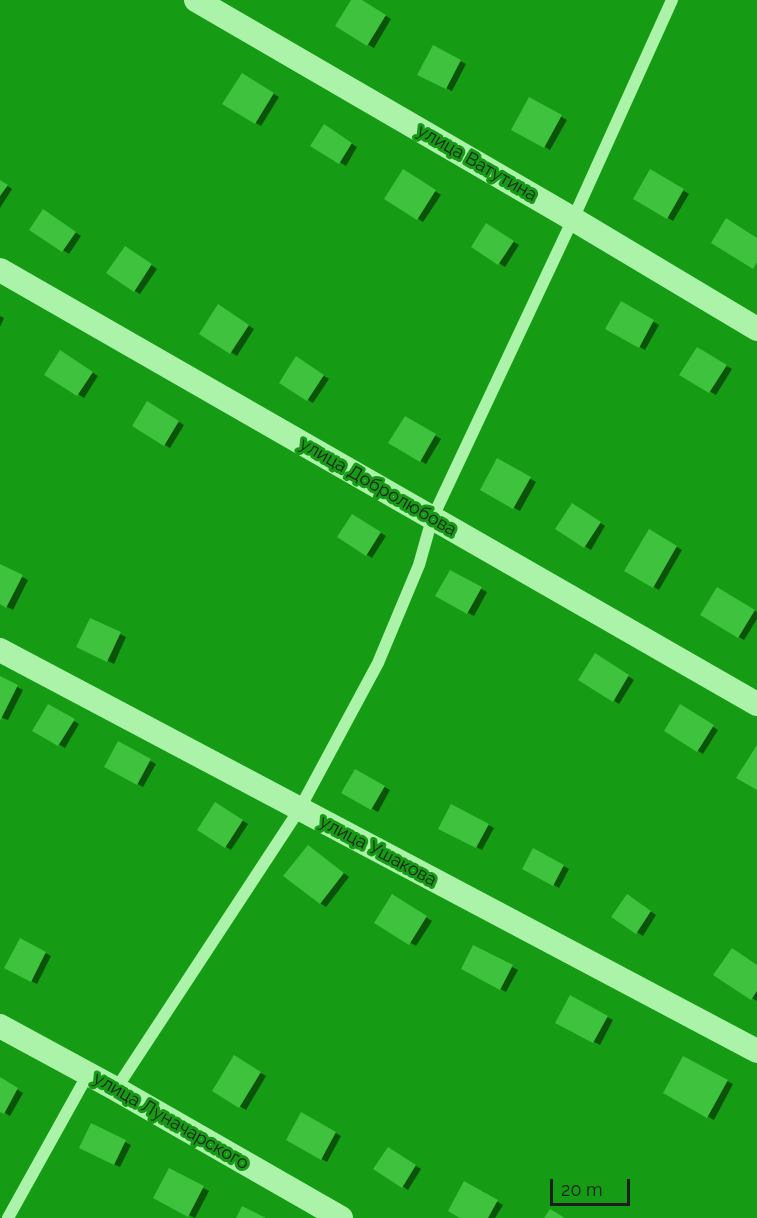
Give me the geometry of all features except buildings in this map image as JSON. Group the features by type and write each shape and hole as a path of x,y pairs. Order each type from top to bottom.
{"street":[{"name":"улица Ватутина","path":"196,0 573,219 757,329"},
{"name":"улица Добролюбова","path":"0,270 757,704"},
{"name":"улица Ушакова","path":"0,650 757,1051"},
{"name":"улица Луначарского","path":"0,1026 116,1089 341,1218"}],"lane":[{"path":"116,1089 299,810 378,663 419,565 432,519 573,219 672,0"},
{"path":"8,1218 88,1074"}]}
